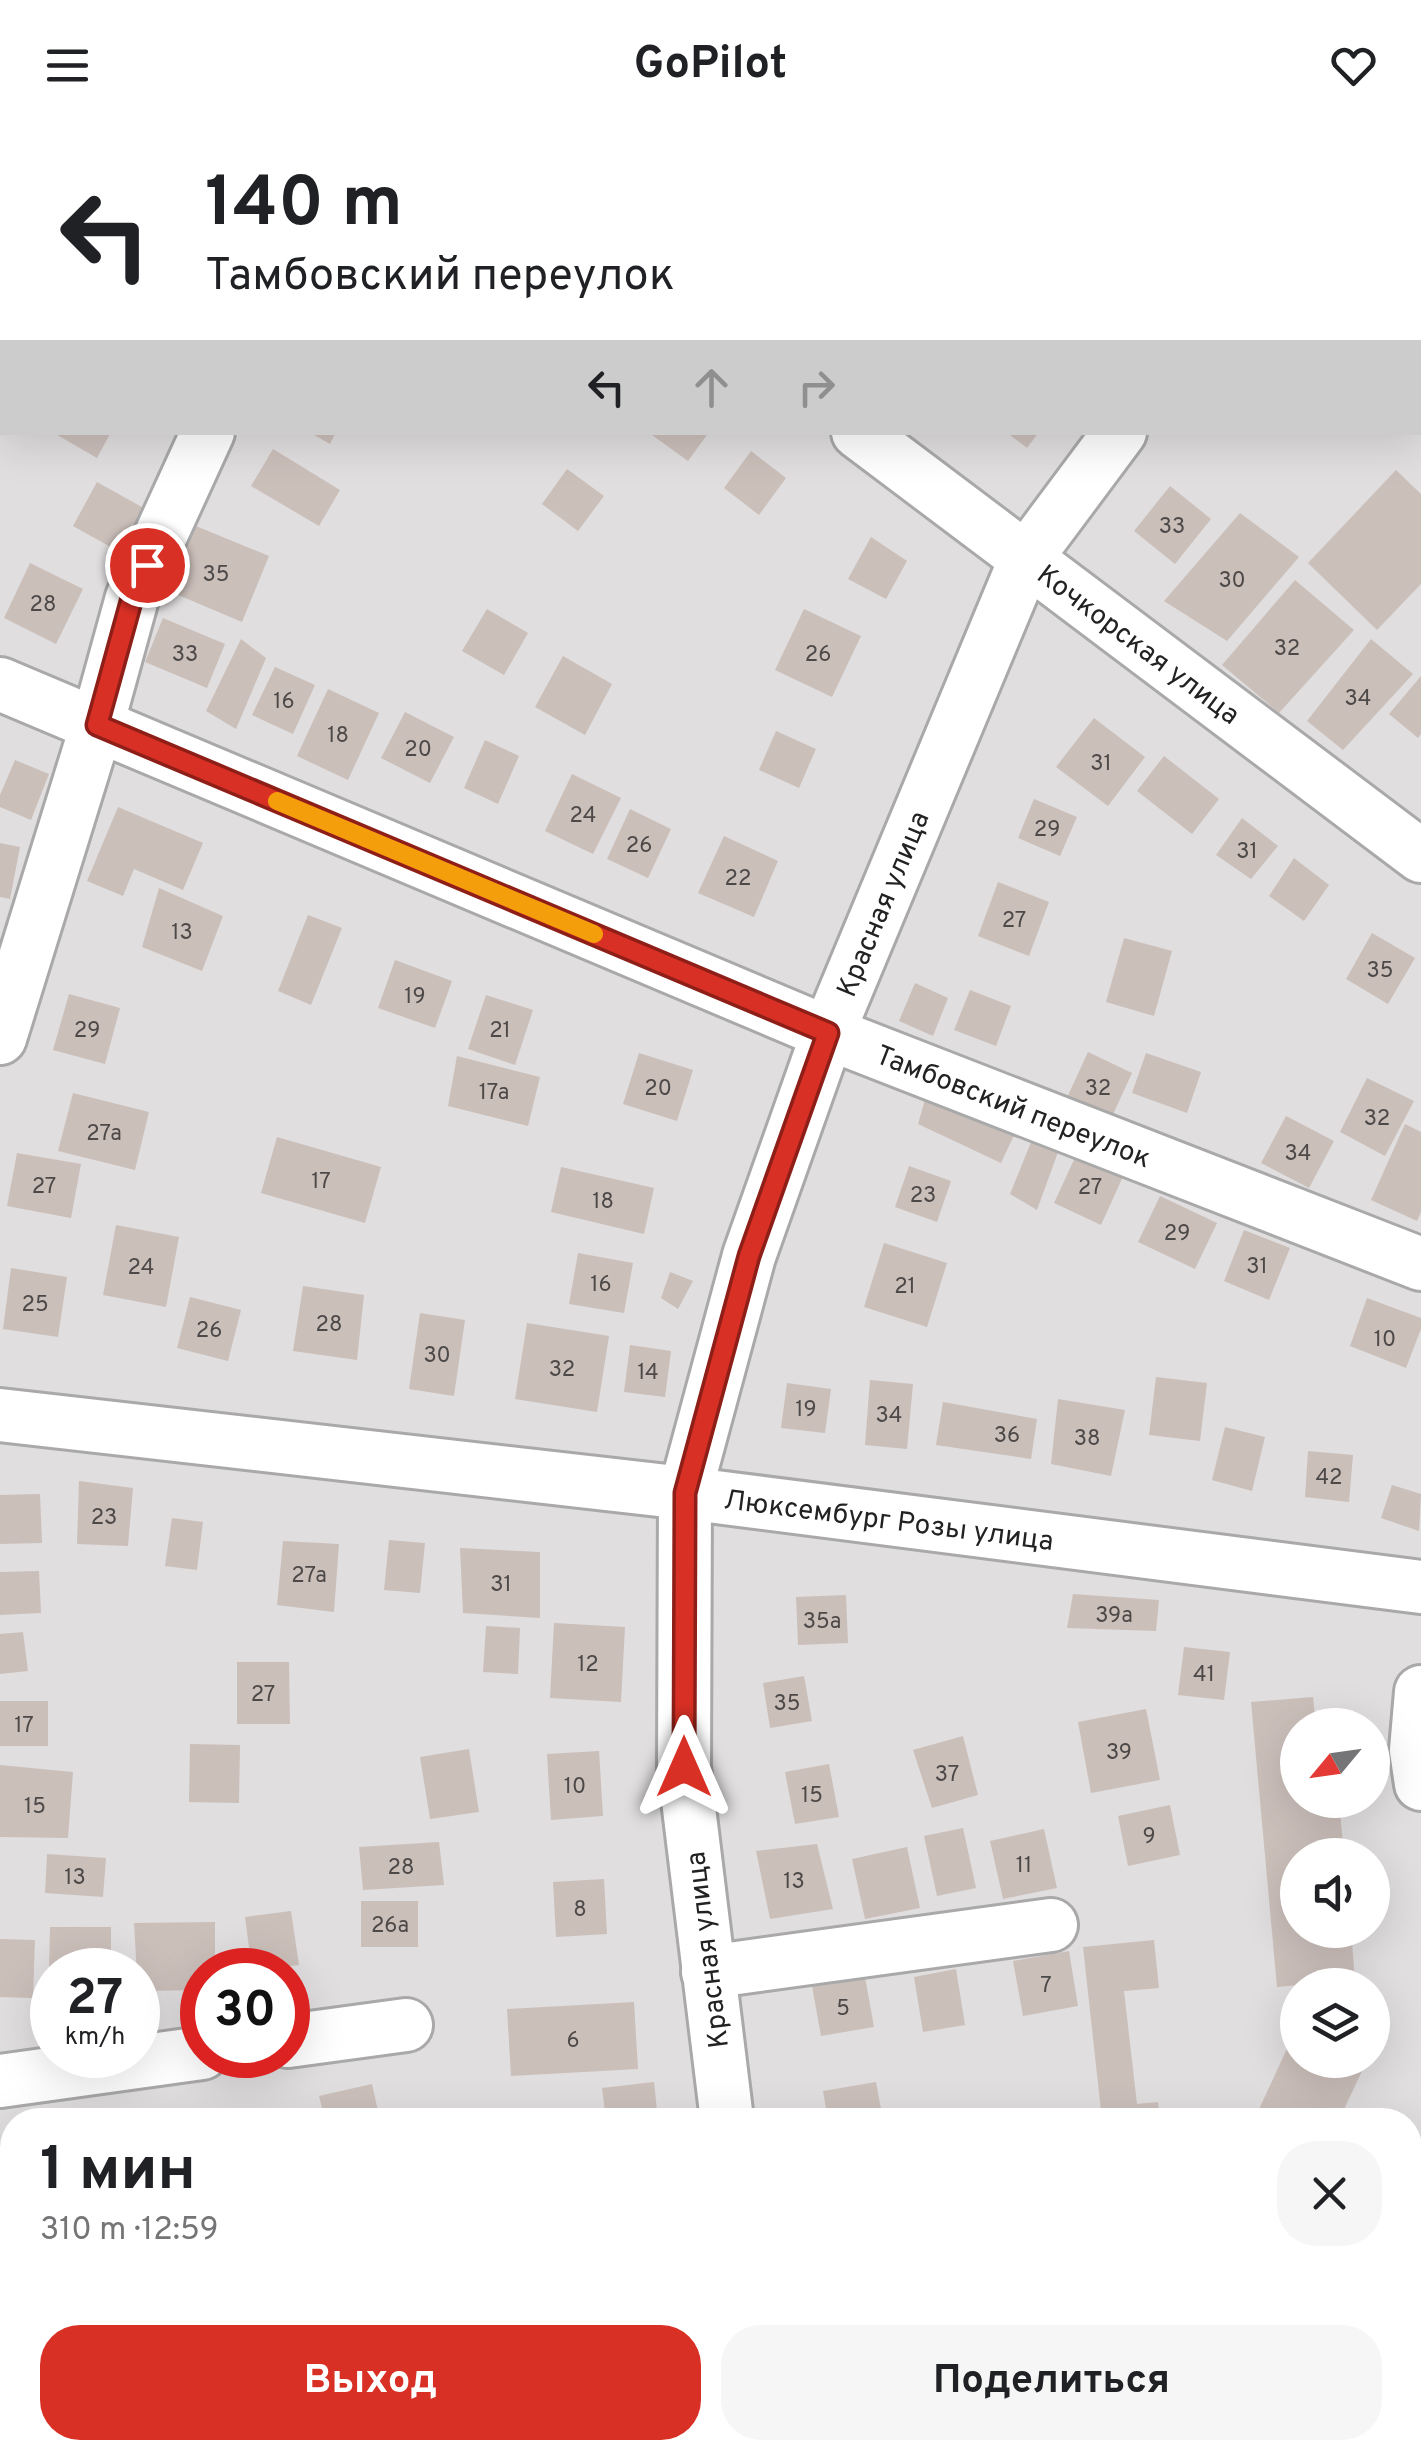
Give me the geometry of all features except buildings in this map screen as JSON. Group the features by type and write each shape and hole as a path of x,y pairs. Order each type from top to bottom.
{"street":[{"path":"1,1032 97,725 132,598 207,435"},
{"name":"Кочкорская улица","path":"862,435 1421,856"},
{"name":"Красная улица","path":"725,2108 684,1767 685,1493 749,1256 828,1033 1026,558 1118,435"},
{"name":"Тамбовский переулок","path":"0,684 828,1033 1421,1264"},
{"name":"Люксембург Розы улица","path":"0,1415 685,1493 1421,1588"},
{"path":"1421,1692 1416,1750 1421,1784"},
{"path":"708,1972 1051,1925"},
{"path":"310,2039 406,2025"},
{"path":"0,2081 180,2056"}],"shaded area":[{"path":"0,435 1421,435 1421,2108 0,2108"}],"slow traffic":[{"path":"277,801 594,934"}],"route":[{"path":"147,565 132,598 97,725 828,1033 749,1256 685,1493 684,1767"}]}
